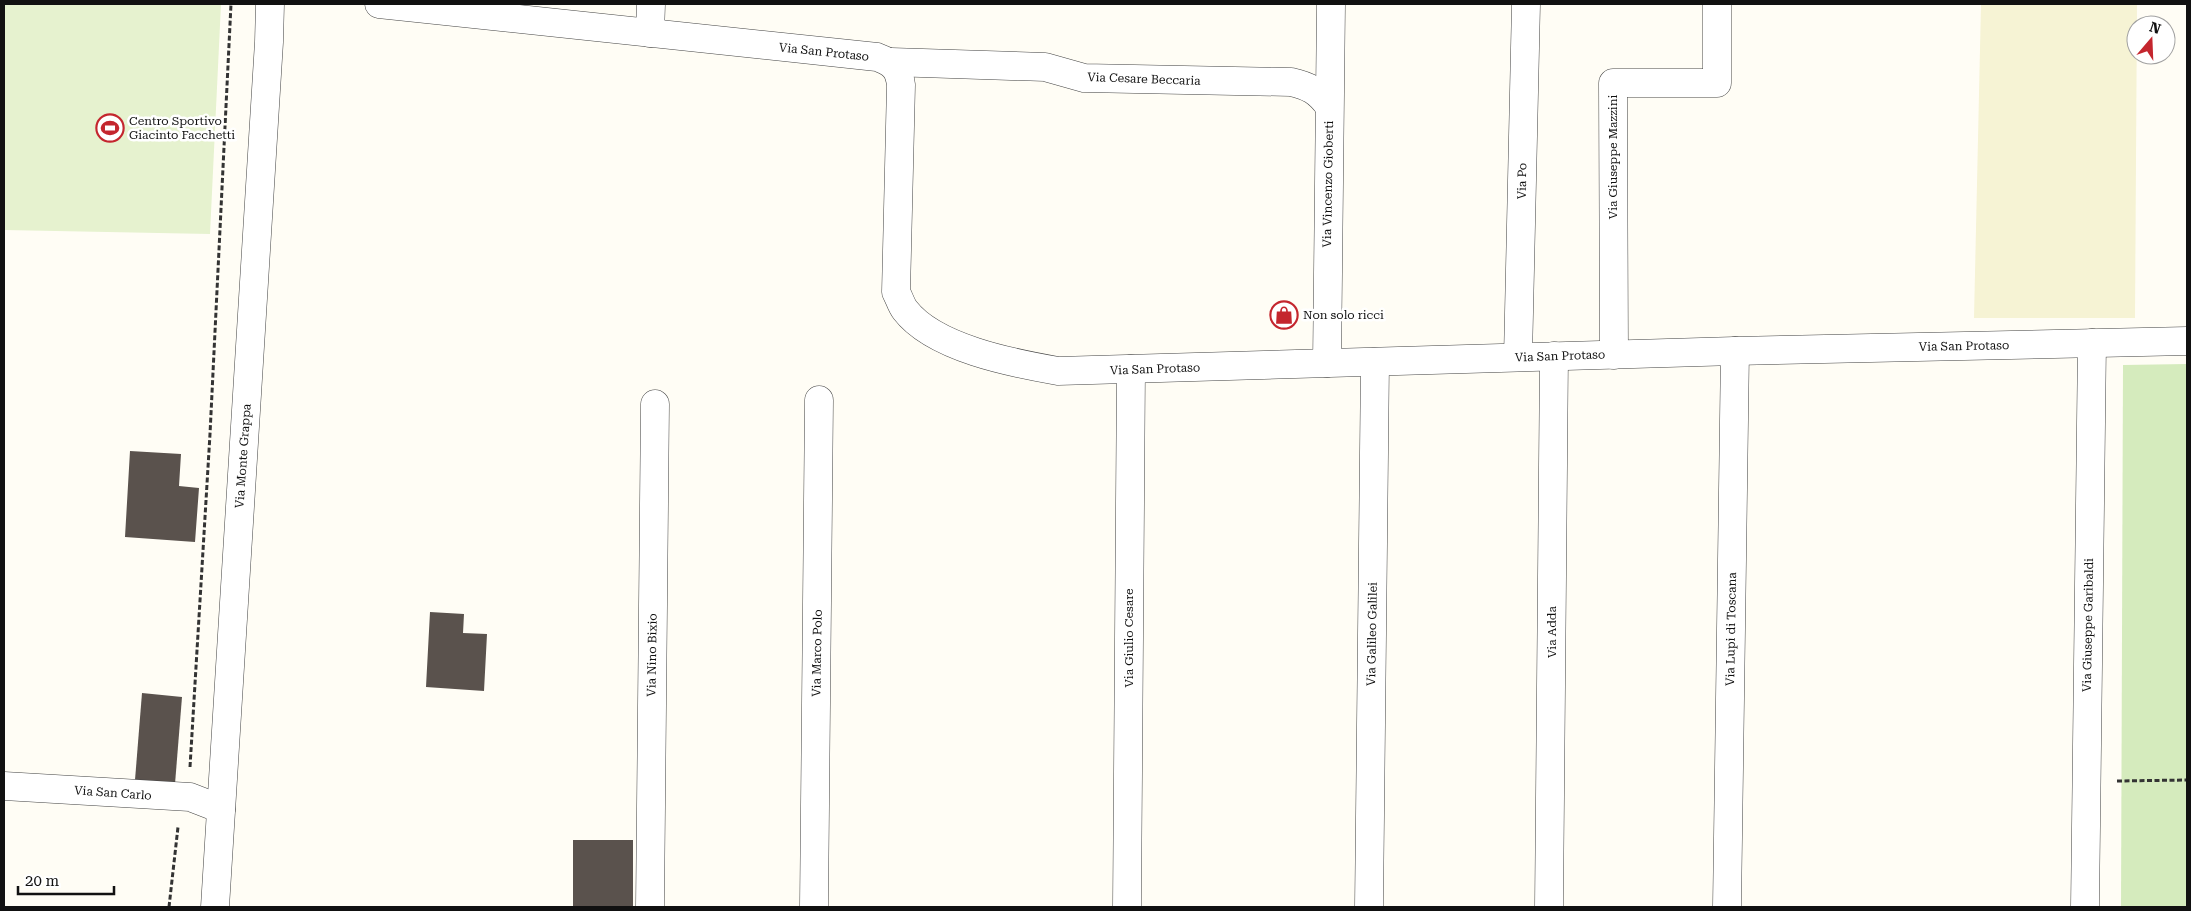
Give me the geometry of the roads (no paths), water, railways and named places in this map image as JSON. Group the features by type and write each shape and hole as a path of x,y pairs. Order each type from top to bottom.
{"street":[{"name":"Via Monte Grappa","path":"215,907 270,4"},
{"name":"Via San Protaso","path":"379,4 877,58 891,62 899,72 902,85 896,292 904,310 929,331 962,347 993,357 1058,371 1735,351 2187,342"},
{"path":"650,4 650,33"},
{"name":"Via Vincenzo Gioberti","path":"1327,363 1331,4"},
{"name":"Via Po","path":"1518,358 1526,4"},
{"name":"Via Giuseppe Mazzini","path":"1614,355 1613,83 1717,83 1717,4"},
{"name":"Via Cesare Beccaria","path":"891,62 1045,68 1084,78 1291,82 1309,86 1322,96 1329,106"},
{"name":"Via Giuseppe Garibaldi","path":"2085,907 2092,343"},
{"name":"Via Lupi di Toscana","path":"1727,907 1735,351"},
{"name":"Via Adda","path":"1549,907 1554,356"},
{"name":"Via Galileo Galilei","path":"1369,907 1374,362"},
{"name":"Via Giulio Cesare","path":"1127,907 1131,369"},
{"name":"Via Marco Polo","path":"814,907 819,400"},
{"name":"Via Nino Bixio","path":"650,907 655,404"},
{"name":"Via San Carlo","path":"4,786 190,797 221,809"}],"place":[{"name":"Centro Sportivo Giacinto Facchetti","path":"110,128"},
{"name":"Non solo ricci","path":"1284,315"}]}
